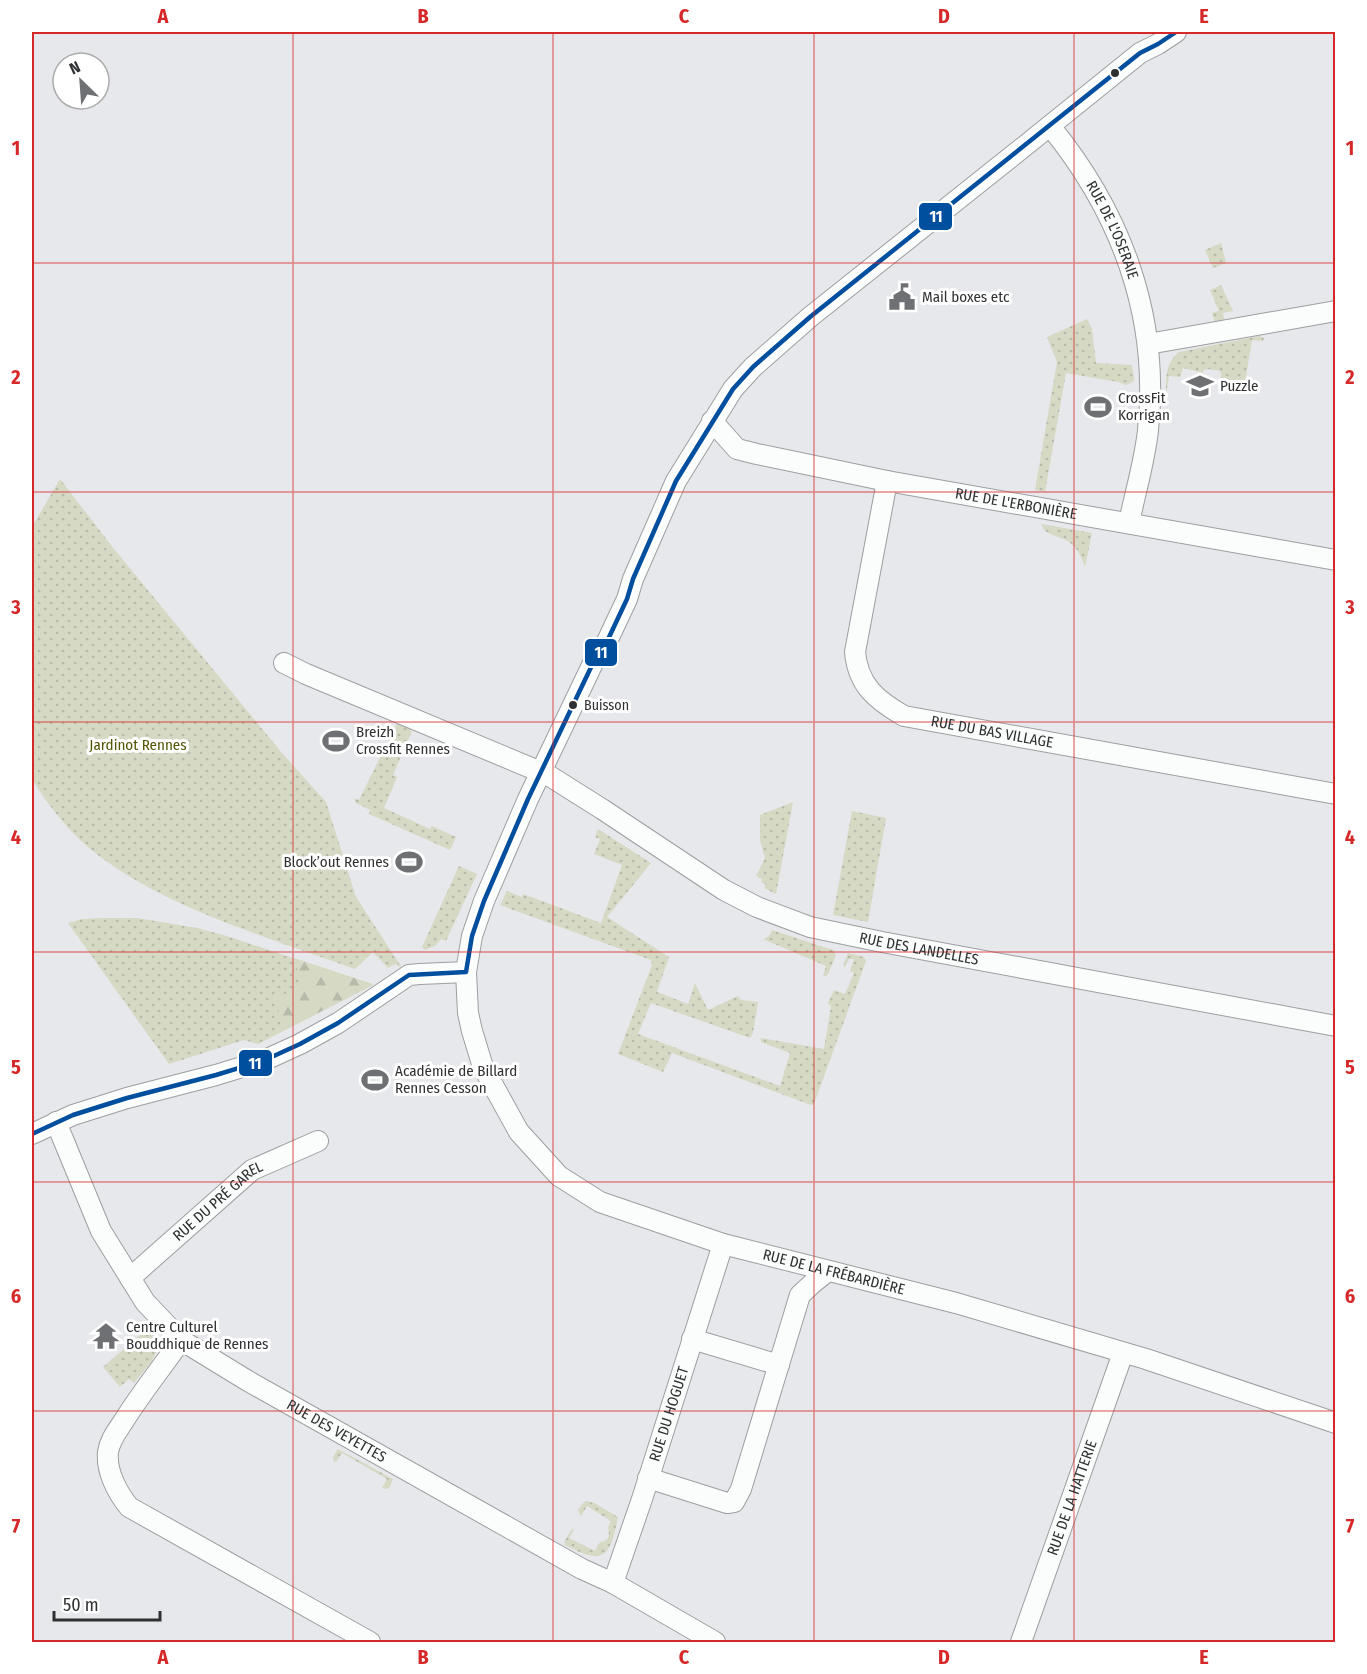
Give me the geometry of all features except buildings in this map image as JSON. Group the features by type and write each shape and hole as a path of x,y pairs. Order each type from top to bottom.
{"street":[{"name":"RUE DE LA FRÉBARDIÈRE","path":"1176,32 1140,52 883,258 775,346 734,389 676,482 633,579 627,599 603,650 594,661 541,772 484,901 472,936 466,972 468,1013 483,1066 519,1132 559,1176 600,1202 723,1244 956,1303 1146,1359 1335,1423"},
{"name":"RUE DE L'OSERAIE","path":"1050,126 1094,189 1115,229 1132,271 1140,301 1148,344 1151,389 1148,432 1129,523"},
{"path":"1148,344 1335,311"},
{"name":"RUE DE L'ERBONIÈRE","path":"712,421 737,449 887,481 1335,560"},
{"name":"RUE DU BAS VILLAGE","path":"887,481 855,652 856,665 862,678 871,692 887,706 904,716 1335,794"},
{"name":"RUE DES LANDELLES","path":"288,656 306,674 541,772 602,809 726,891 757,907 810,927 1335,1026"},
{"path":"32,1134 73,1115 265,1060 338,1023 409,975 466,972"},
{"name":"RUE DES VEYETTES","path":"56,1122 101,1232 145,1302 181,1340 338,1432 582,1569 613,1583 715,1642"},
{"name":"RUE DU PRÉ GAREL","path":"130,1278 252,1170 318,1141"},
{"name":"RUE DU HOGUET","path":"613,1583 723,1244"},
{"path":"648,1478 728,1503 734,1502 741,1489 800,1296 828,1271"},
{"path":"692,1339 779,1365"},
{"path":"181,1340 112,1438 108,1460 120,1496 129,1507 370,1642"},
{"name":"RUE DE LA HATTERIE","path":"1021,1642 1123,1353"}],"green space":[{"path":"1221,243 1226,263 1213,268 1205,250"},
{"path":"1221,285 1233,311 1223,313 1224,320 1215,322 1212,313 1219,311 1210,290"},
{"path":"1087,319 1092,329 1096,363 1132,365 1134,381 1126,385 1066,373 1045,492 1035,490 1057,362 1047,337"},
{"path":"1259,336 1264,338 1263,341 1252,340 1244,389 1220,384 1220,371 1208,369 1203,373 1183,368 1180,377 1169,376 1166,395 1166,377 1169,366 1179,352"},
{"name":"Jardinot Rennes","path":"60,479 114,549 282,753 326,802 356,897 402,968 395,964 388,968 373,952 355,969 253,933 186,906 153,890 94,852 68,827 45,798 32,779 32,527"},
{"path":"1042,524 1092,533 1085,567 1072,544 1045,531"},
{"path":"398,721 412,726 410,730 412,731 393,775 397,777 384,808 430,829 432,826 456,837 450,850 369,814 370,810 356,803 354,798 359,800"},
{"path":"793,802 776,894 764,888 766,885 761,882 762,879 756,876 765,858 760,840 760,815"},
{"path":"852,811 886,818 868,922 833,915"},
{"path":"598,829 651,863 607,917 669,957 657,992 688,1004 695,983 708,1010 738,996 741,1000 758,1002 753,1033 750,1038 651,1003 638,1034 780,1086 790,1053 761,1042 761,1038 824,1049 831,1006 828,1003 834,990 845,994 854,973 850,971 854,959 849,959 845,967 843,966 848,953 864,957 866,961 814,1104 811,1105 672,1053 663,1072 618,1054 652,965 651,960 500,905 507,891 522,897 523,894 601,923 622,865 594,854 600,839 595,837"},
{"path":"459,866 477,874 446,941 441,939 435,946 425,950 422,947"},
{"path":"137,918 197,928 373,985 258,1044 244,1040 169,1064 68,923 82,919"},
{"path":"772,930 833,950 836,955 828,974 823,976 826,966 763,939 769,936"},
{"path":"294,958 373,985 281,1032 277,995 303,991"},
{"path":"140,1320 154,1335 157,1348 148,1367 134,1383 129,1379 120,1387 103,1367 140,1335 134,1326"},
{"path":"338,1449 393,1479 390,1487 382,1488 387,1479 342,1453 336,1462 334,1461 333,1457"},
{"path":"587,1501 618,1517 608,1549 604,1554 597,1556 578,1551 565,1545 564,1542 572,1529 574,1529 569,1538 595,1551 600,1542 608,1538 611,1521 587,1506 581,1516 578,1510"}],"transit line":[{"name":"11","path":"466,972 472,936 484,901 528,799 594,661 603,650 627,599 633,579 676,481 733,389 753,367 810,317 1140,53 1176,32"},
{"name":"11","path":"32,1134 73,1115 265,1060 338,1023 409,975 466,972"}],"place":[{"name":"Mail boxes etc","path":"902,297"},
{"name":"Puzzle","path":"1200,386"},
{"name":"CrossFit Korrigan","path":"1098,407"},
{"name":"Buisson","path":"573,705"},
{"name":"Breizh Crossfit Rennes","path":"336,741"},
{"name":"Block’out Rennes","path":"409,862"},
{"name":"Académie de Billard Rennes Cesson","path":"375,1080"},
{"name":"Centre Culturel Bouddhique de Rennes","path":"106,1336"}]}
